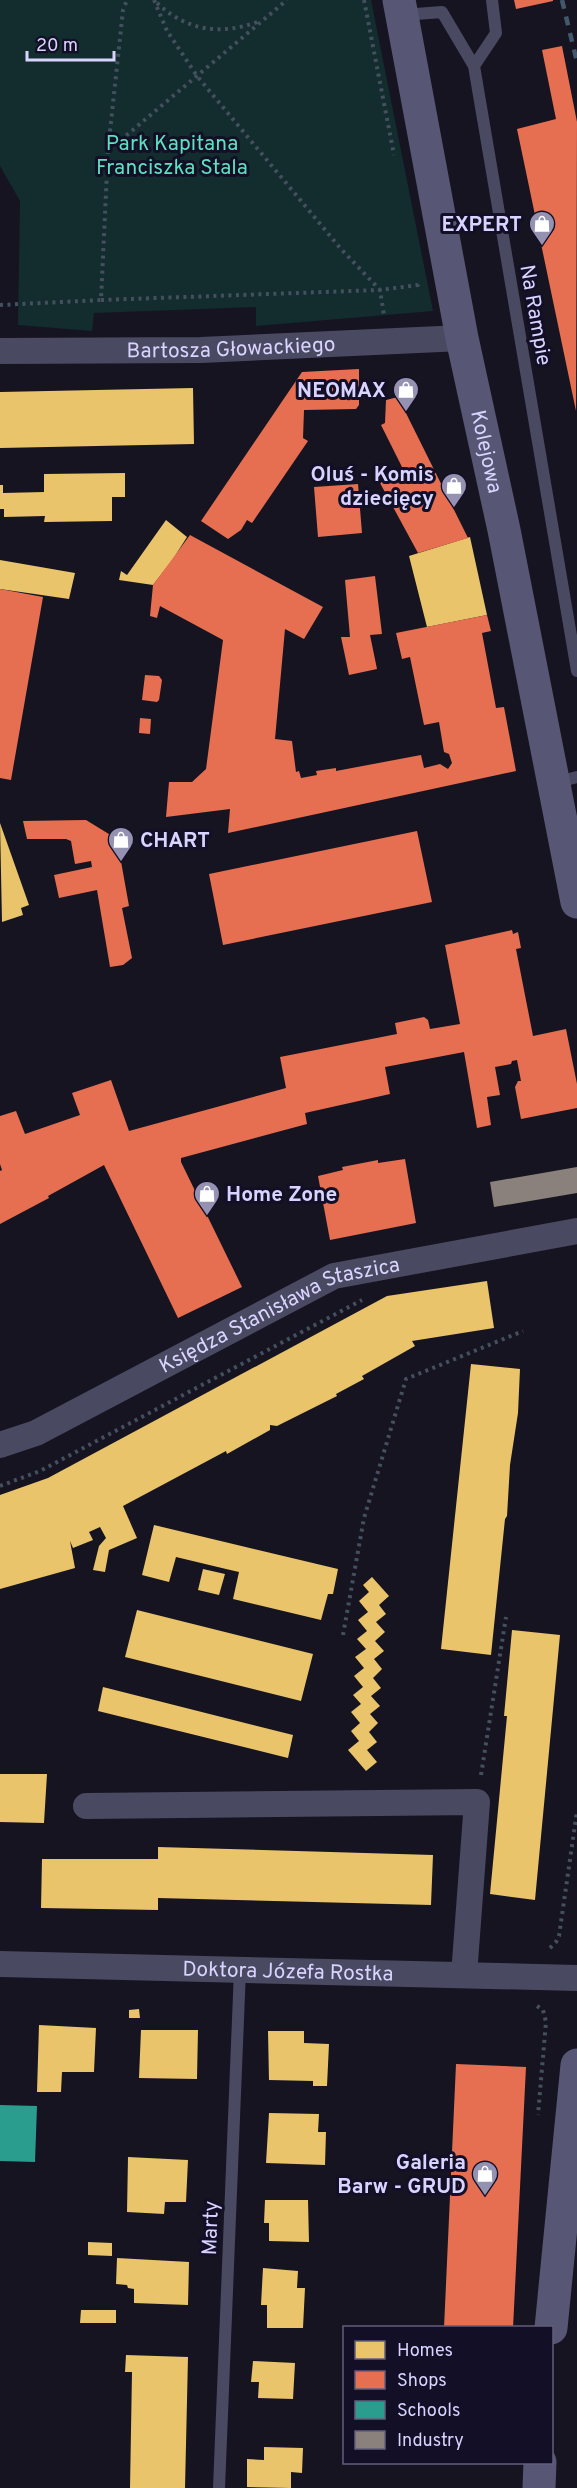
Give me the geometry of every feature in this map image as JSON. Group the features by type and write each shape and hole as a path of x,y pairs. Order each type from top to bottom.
{"main road":[{"name":"Kolejowa","path":"401,8 462,338 504,530 565,780 577,902"},
{"path":"551,2326 577,2066"},
{"path":"539,2488 540,2464"}],"street":[{"name":"Bartosza Głowackiego","path":"0,351 201,350 462,338"},
{"name":"Księdza Stanisława Staszica","path":"0,1445 36,1433 334,1276 577,1231"},
{"path":"86,1806 477,1802 464,1975"},
{"name":"Doktora Józefa Rostka","path":"0,1964 577,1978"}],"lane":[{"path":"474,66 496,33 492,0"},
{"name":"Na Rampie","path":"401,8 442,12 474,66 577,671"},
{"name":"Marty","path":"219,2488 240,1970"}],"path":[{"path":"101,300 108,150 123,10 127,0"},
{"path":"262,20 244,28 224,31 205,30 186,24 168,14 154,0 167,31 196,76 341,249 380,290"},
{"path":"108,150 287,0"},
{"path":"364,0 394,160"},
{"path":"0,305 380,290 418,285 416,274"},
{"path":"0,1486 40,1471 364,1299"},
{"path":"343,1635 364,1518 406,1379 523,1331"},
{"path":"477,1802 506,1617"},
{"path":"546,1948 552,1947 559,1936 577,1811"},
{"path":"534,2005 543,2010 546,2022 538,2116"}],"green space":[{"name":"Park Kapitana Franciszka Stala","path":"0,0 371,0 433,311 256,326 256,307 94,313 92,331 18,325 20,201 0,166"}],"building: Homes":[{"path":"193,388 194,444 0,448 0,392"},
{"path":"125,473 125,497 112,497 112,521 44,522 45,516 4,517 4,509 0,509 0,485 3,485 3,493 44,492 44,474"},
{"path":"166,520 187,537 153,585 119,580 121,571 127,575"},
{"path":"470,537 487,615 427,627 409,556"},
{"path":"0,560 75,573 69,599 0,589"},
{"path":"0,823 29,905 21,908 23,915 2,922"},
{"path":"487,1281 494,1328 412,1341 415,1346 362,1376 364,1379 336,1394 337,1396 277,1426 270,1425 270,1430 227,1454 226,1451 123,1506 137,1538 109,1550 105,1572 93,1570 99,1546 106,1538 100,1527 89,1532 93,1540 73,1548 70,1541 75,1568 0,1589 0,1495 48,1478 387,1296"},
{"path":"471,1364 520,1369 518,1413 510,1465 507,1516 491,1655 441,1649"},
{"path":"154,1525 338,1569 333,1594 328,1594 321,1620 233,1599 239,1572 176,1557 169,1582 142,1575"},
{"path":"203,1569 225,1574 219,1595 198,1590"},
{"path":"372,1577 389,1596 379,1605 386,1614 376,1622 385,1632 375,1641 384,1651 374,1659 382,1669 373,1678 381,1688 371,1696 380,1706 370,1714 378,1723 369,1732 377,1742 367,1750 377,1762 366,1771 348,1750 359,1741 351,1731 360,1723 351,1712 361,1704 353,1695 363,1687 354,1676 364,1668 355,1657 366,1649 357,1639 367,1631 358,1620 368,1612 359,1601 369,1592 363,1585"},
{"path":"137,1610 313,1654 301,1701 125,1657"},
{"path":"512,1630 560,1635 535,1900 490,1894 507,1716 504,1716"},
{"path":"103,1687 293,1735 288,1758 98,1711"},
{"path":"0,1774 47,1774 44,1823 0,1822"},
{"path":"158,1847 433,1855 431,1905 158,1898 158,1910 41,1908 42,1859 158,1859"},
{"path":"139,2009 140,2018 129,2018 129,2010"},
{"path":"39,2025 96,2028 94,2072 62,2072 61,2092 37,2092"},
{"path":"141,2030 198,2030 197,2079 139,2078"},
{"path":"268,2031 304,2031 304,2043 329,2044 327,2086 313,2086 313,2081 269,2080"},
{"path":"269,2113 319,2114 318,2132 326,2132 325,2165 266,2163"},
{"path":"128,2157 188,2160 186,2202 165,2202 164,2214 127,2212"},
{"path":"265,2200 308,2200 309,2242 269,2241 269,2223 264,2223"},
{"path":"88,2242 112,2243 112,2256 88,2255"},
{"path":"117,2258 189,2262 188,2305 134,2303 134,2289 128,2288 127,2285 116,2284"},
{"path":"263,2268 298,2271 297,2288 305,2288 303,2328 267,2328 267,2305 261,2305"},
{"path":"81,2310 116,2310 116,2323 80,2323"},
{"path":"126,2355 188,2357 185,2488 130,2488 132,2372 125,2372"},
{"path":"253,2361 295,2363 293,2399 258,2398 259,2382 251,2382"},
{"path":"264,2447 303,2448 302,2473 291,2472 291,2488 247,2487 247,2459 264,2460"}],"building: Shops":[{"path":"514,0 553,0 553,1 516,9"},
{"path":"562,46 577,122 576,411 517,129 556,119 542,50"},
{"path":"359,369 359,405 356,409 304,410 303,438 308,441 252,523 247,520 241,530 228,539 201,521 302,372"},
{"path":"398,397 468,538 418,553 380,483 404,471 381,425 385,423 386,400"},
{"path":"358,484 362,533 318,537 314,487"},
{"path":"190,535 323,607 304,639 285,629 275,739 292,741 296,772 299,771 301,778 317,775 316,771 336,768 336,771 421,755 424,768 440,764 448,769 452,763 449,754 444,752 439,722 424,725 410,657 402,659 396,633 487,615 491,631 482,633 496,708 504,707 516,771 228,833 230,809 166,817 169,782 192,782 206,769 223,640 160,606 157,618 150,616 153,585"},
{"path":"375,576 382,634 370,635 377,669 349,675 341,637 350,637 345,580"},
{"path":"0,589 43,597 11,780 0,778"},
{"path":"145,675 159,676 162,680 157,702 142,700"},
{"path":"140,718 151,719 150,734 139,733"},
{"path":"86,820 117,839 129,906 122,908 132,958 123,965 110,967 97,890 59,898 54,875 92,867 91,861 75,864 71,841 66,839 27,839 23,821"},
{"path":"417,831 432,902 223,945 209,874"},
{"path":"512,930 513,934 518,932 521,948 516,949 533,1036 566,1029 577,1084 577,1108 521,1119 515,1087 518,1081 521,1081 517,1060 512,1061 511,1064 495,1067 500,1095 487,1097 491,1125 477,1128 464,1052 385,1067 390,1094 305,1113 307,1124 181,1158 242,1287 178,1318 104,1165 0,1224 0,1171 2,1170 0,1116 16,1111 25,1134 80,1115 72,1093 111,1080 129,1131 286,1088 280,1057 397,1034 395,1023 424,1017 428,1020 430,1029 460,1024 445,945"},
{"path":"405,1159 416,1223 330,1240 318,1176 343,1170 342,1167 378,1160 378,1163"},
{"name":"Galeria Barw - GRUD","path":"456,2064 526,2067 513,2326 444,2326"}],"building: Schools":[{"path":"0,2105 37,2106 35,2162 0,2161"}],"building: Industry":[{"path":"577,1167 577,1193 494,1207 490,1182"}],"railway":[{"path":"562,0 577,62"}],"place":[{"name":"EXPERT","path":"542,247"},
{"name":"NEOMAX","path":"406,413"},
{"name":"Oluś - Komis dziecięcy","path":"454,509"},
{"name":"CHART","path":"121,863"},
{"name":"Home Zone","path":"207,1217"},
{"name":"Galeria Barw - GRUD","path":"485,2197"}]}
